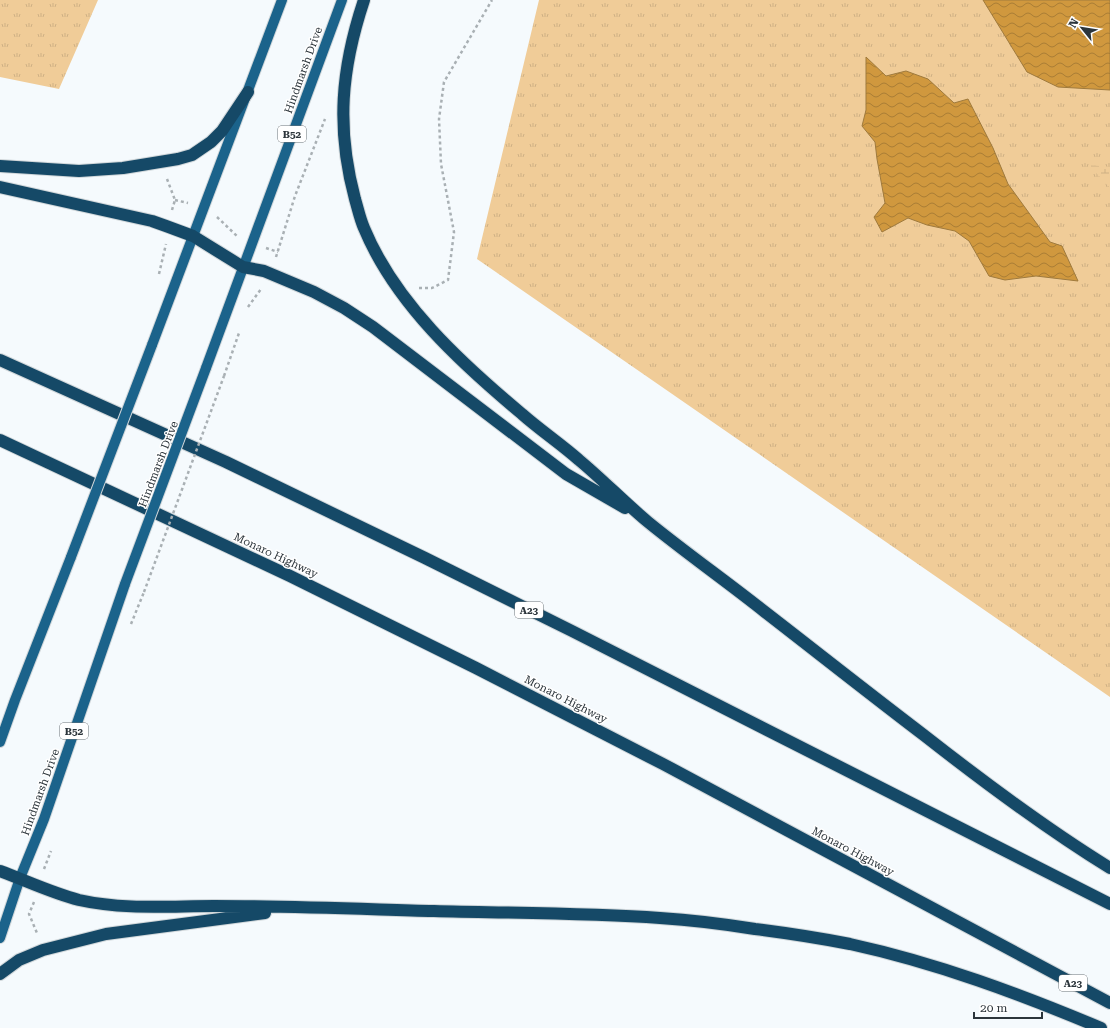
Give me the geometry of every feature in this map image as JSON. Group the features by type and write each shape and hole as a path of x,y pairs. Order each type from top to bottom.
{"highway":[{"path":"364,0 357,22 345,73 342,123 348,172 364,228 396,287 415,311 446,346 482,380 522,415 580,460 647,521 968,770 1069,843 1110,868"},
{"path":"0,166 79,172 160,163 192,154 211,142 222,131 248,92"},
{"path":"0,186 152,221 193,236 243,267 269,273 314,292 373,327 566,474 647,521"},
{"name":"A23","path":"0,360 226,462 425,558 1110,904"},
{"name":"Monaro Highway","path":"0,440 290,576 476,668 656,760 1110,1002"},
{"path":"0,871 20,878 40,888 80,900 114,906 215,906 593,914 663,918 724,924 851,945 913,961 971,978 1034,1000 1102,1028"},
{"path":"0,974 19,960 43,950 106,934 308,908"}],"main road":[{"path":"0,742 282,0"},
{"name":"Hindmarsh Drive","path":"0,938 20,878 44,819 125,584 342,0"}],"path":[{"path":"396,287 432,288 448,280 454,232 441,164 439,120 444,82 492,0"},
{"path":"245,314 248,307 263,287 278,252 295,196 328,112 343,107"},
{"path":"158,277 167,245 165,238 166,226 175,200 160,163"},
{"path":"175,200 204,206 238,238 278,252"},
{"path":"144,592 224,376 240,328"}],"green space":[{"path":"0,0 98,0 59,89 0,77"},
{"path":"539,0 1110,0 1110,697 477,259"},
{"path":"1089,165 1110,167 1110,188"}],"water":[{"path":"983,0 1110,0 1110,90 1058,87 1027,72"},
{"path":"866,57 886,76 906,71 928,79 954,103 968,99 993,148 1008,184 1050,242 1062,246 1078,281 1036,276 1005,280 989,276 969,241 955,231 927,225 908,218 882,232 874,217 885,203 875,142 862,126 866,110"}]}
